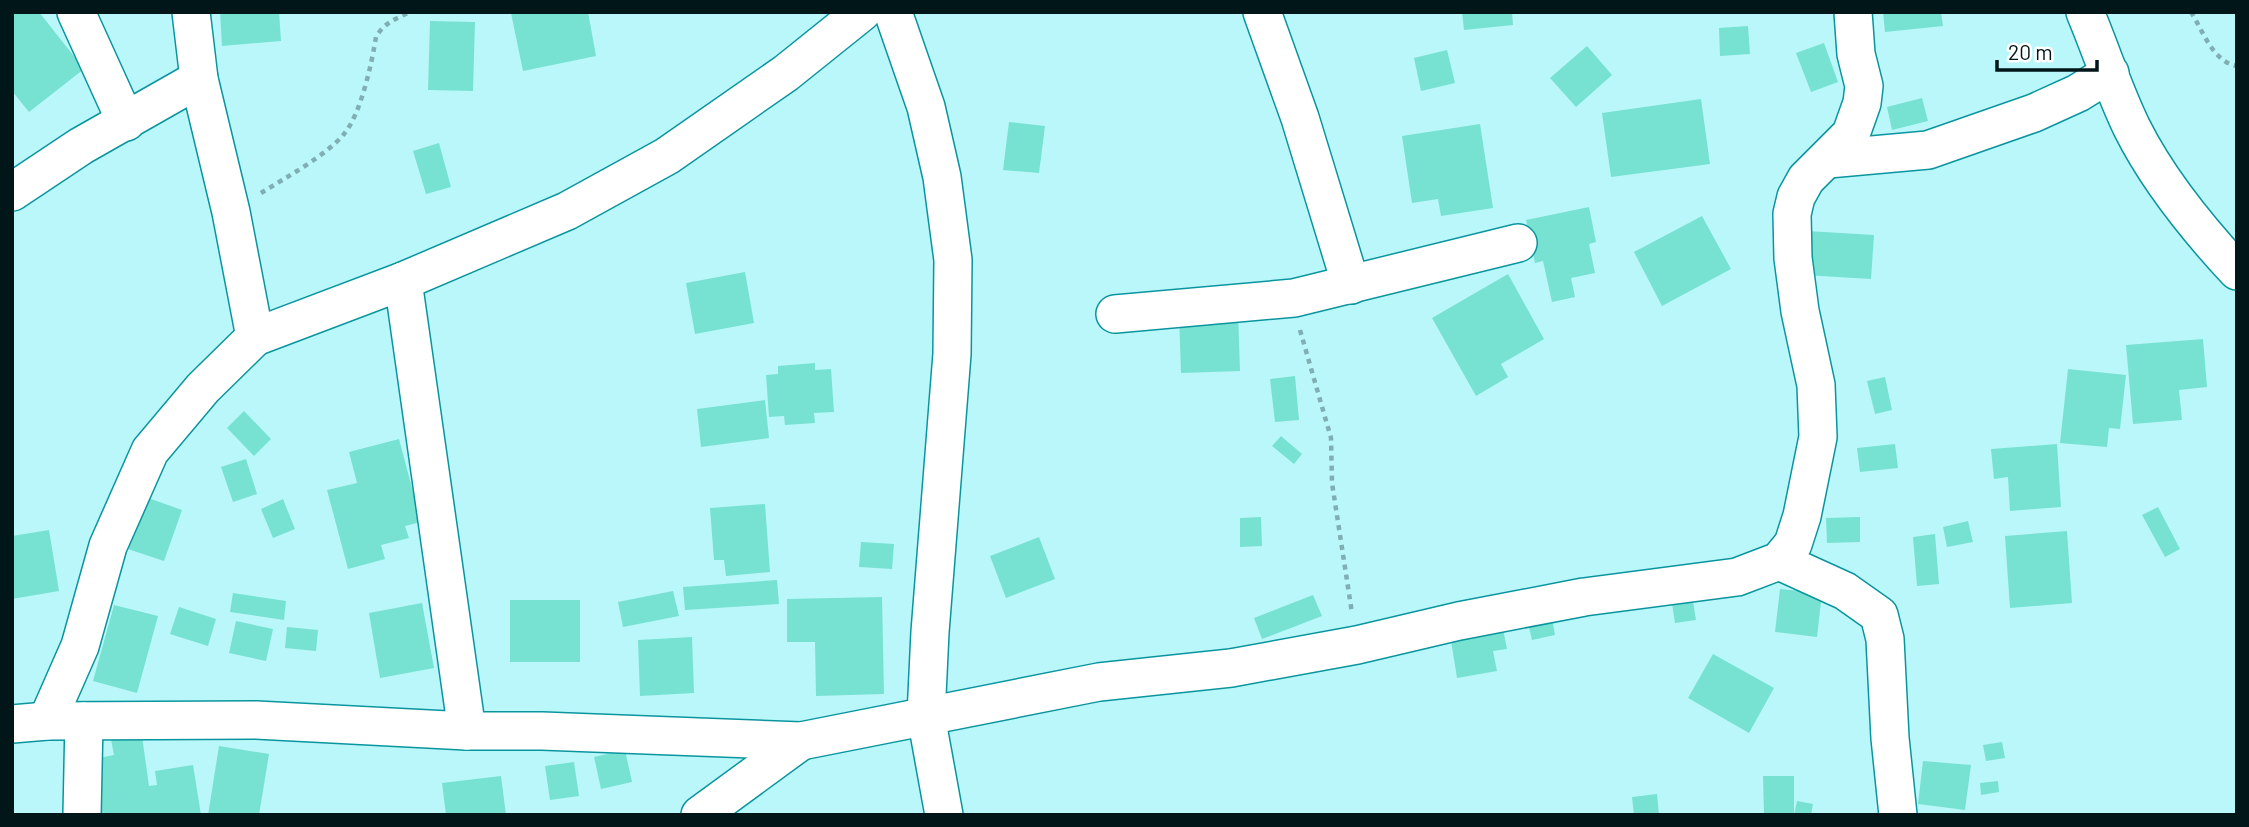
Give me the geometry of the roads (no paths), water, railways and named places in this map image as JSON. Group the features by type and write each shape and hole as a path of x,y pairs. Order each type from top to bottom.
{"street":[{"path":"76,12 126,122"},
{"path":"191,12 199,79 231,212 255,337"},
{"path":"30,722 80,646 108,546 150,451 203,388 255,337 403,281 567,211 667,156 786,73 862,12"},
{"path":"893,12 926,107 942,177 953,260 952,354 926,716 944,815"},
{"path":"1262,12 1300,118 1351,285"},
{"path":"30,722 256,720 467,731 801,741 1099,682 1231,667 1357,645 1459,621 1584,597 1737,577 1779,561 1793,544 1802,516 1818,437 1816,385 1800,311 1793,258 1792,214 1796,197 1806,179 1852,134 1862,103 1864,86 1856,54 1853,12"},
{"path":"2085,12 2132,128 2171,192 2215,248 2237,271"},
{"path":"1828,159 1928,149 2034,113 2078,93 2110,74"},
{"path":"12,191 81,146 199,79"},
{"path":"1115,314 1294,298 1518,243"},
{"path":"403,281 467,731"},
{"path":"1779,561 1845,591 1879,615 1885,639 1890,738 1898,815"},
{"path":"82,815 83,721"},
{"path":"700,815 801,741"}]}
